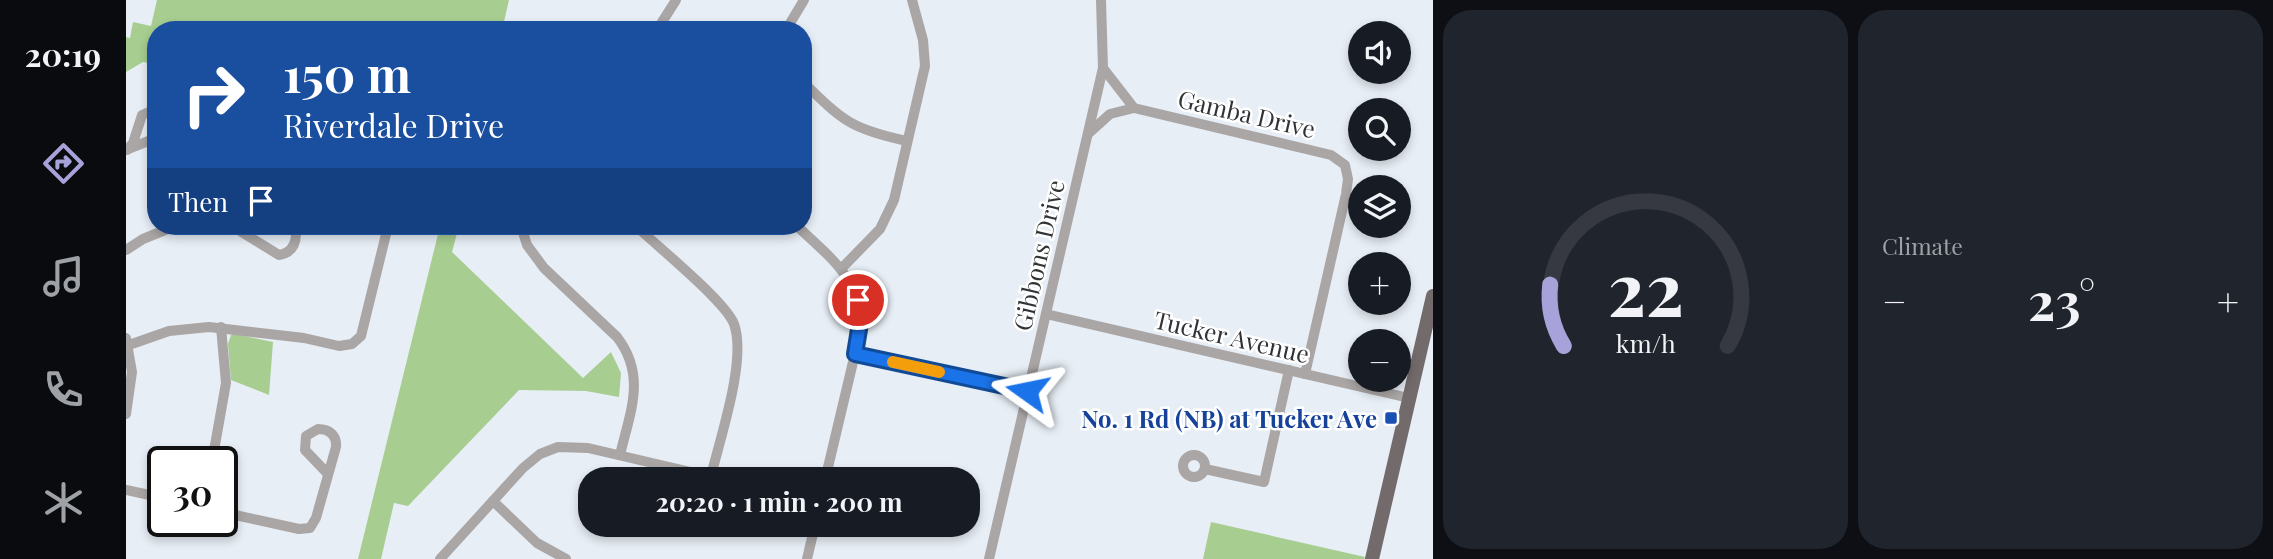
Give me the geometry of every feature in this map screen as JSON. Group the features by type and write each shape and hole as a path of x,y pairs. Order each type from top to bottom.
{"main road":[{"path":"1372,559 1433,296"}],"street":[{"path":"663,21 676,0"},
{"path":"791,21 804,0"},
{"path":"841,269 880,229 894,200 925,66 923,40 912,0"},
{"name":"Gibbons Drive","path":"989,559 1103,68 1101,0"},
{"path":"1086,136 1110,114 1134,108 1103,68"},
{"path":"812,91 853,126 907,141"},
{"name":"Gamba Drive","path":"1134,108 1331,155 1345,165 1348,180 1346,194 1305,374"},
{"path":"127,150 142,115 147,113"},
{"path":"127,150 147,142"},
{"path":"126,250 153,235"},
{"path":"247,235 279,255 289,252 295,243 295,235"},
{"path":"126,414 132,372 127,342 169,331 221,327 339,346 352,344 361,336 386,235"},
{"path":"525,235 533,256 617,337 628,353 634,370 634,394 620,455"},
{"path":"646,235 721,306 733,324 738,352 737,364 713,467"},
{"path":"806,235 841,269 854,288 860,309 860,330 828,467"},
{"name":"Tucker Avenue","path":"1046,314 1409,398"},
{"path":"215,446 226,383 221,327"},
{"path":"855,354 1027,391"},
{"path":"1205,469 1264,482 1289,370"},
{"path":"440,559 523,468 549,450 578,447 672,467"},
{"path":"238,516 299,529 310,528 316,518 327,473"},
{"path":"126,490 147,495"},
{"path":"493,502 537,543 566,559"},
{"path":"807,559 812,537"}],"green space":[{"path":"157,0 509,0 504,21 152,21"},
{"path":"133,22 147,25 147,63 143,62 126,72 126,37 130,38"},
{"path":"438,235 457,235 452,252 583,378 611,352 621,373 619,397 586,391 519,390 408,506 394,503 381,559 358,559"},
{"path":"231,335 273,342 269,395 231,380 228,344"},
{"path":"1211,522 1365,557 1203,559"}],"slow traffic":[{"path":"893,362 939,372"}],"place":[{"name":"No. 1 Rd (NB) at Tucker Ave","path":"1391,418"}],"route":[{"path":"858,300 861,317 855,354 1027,391"}]}
